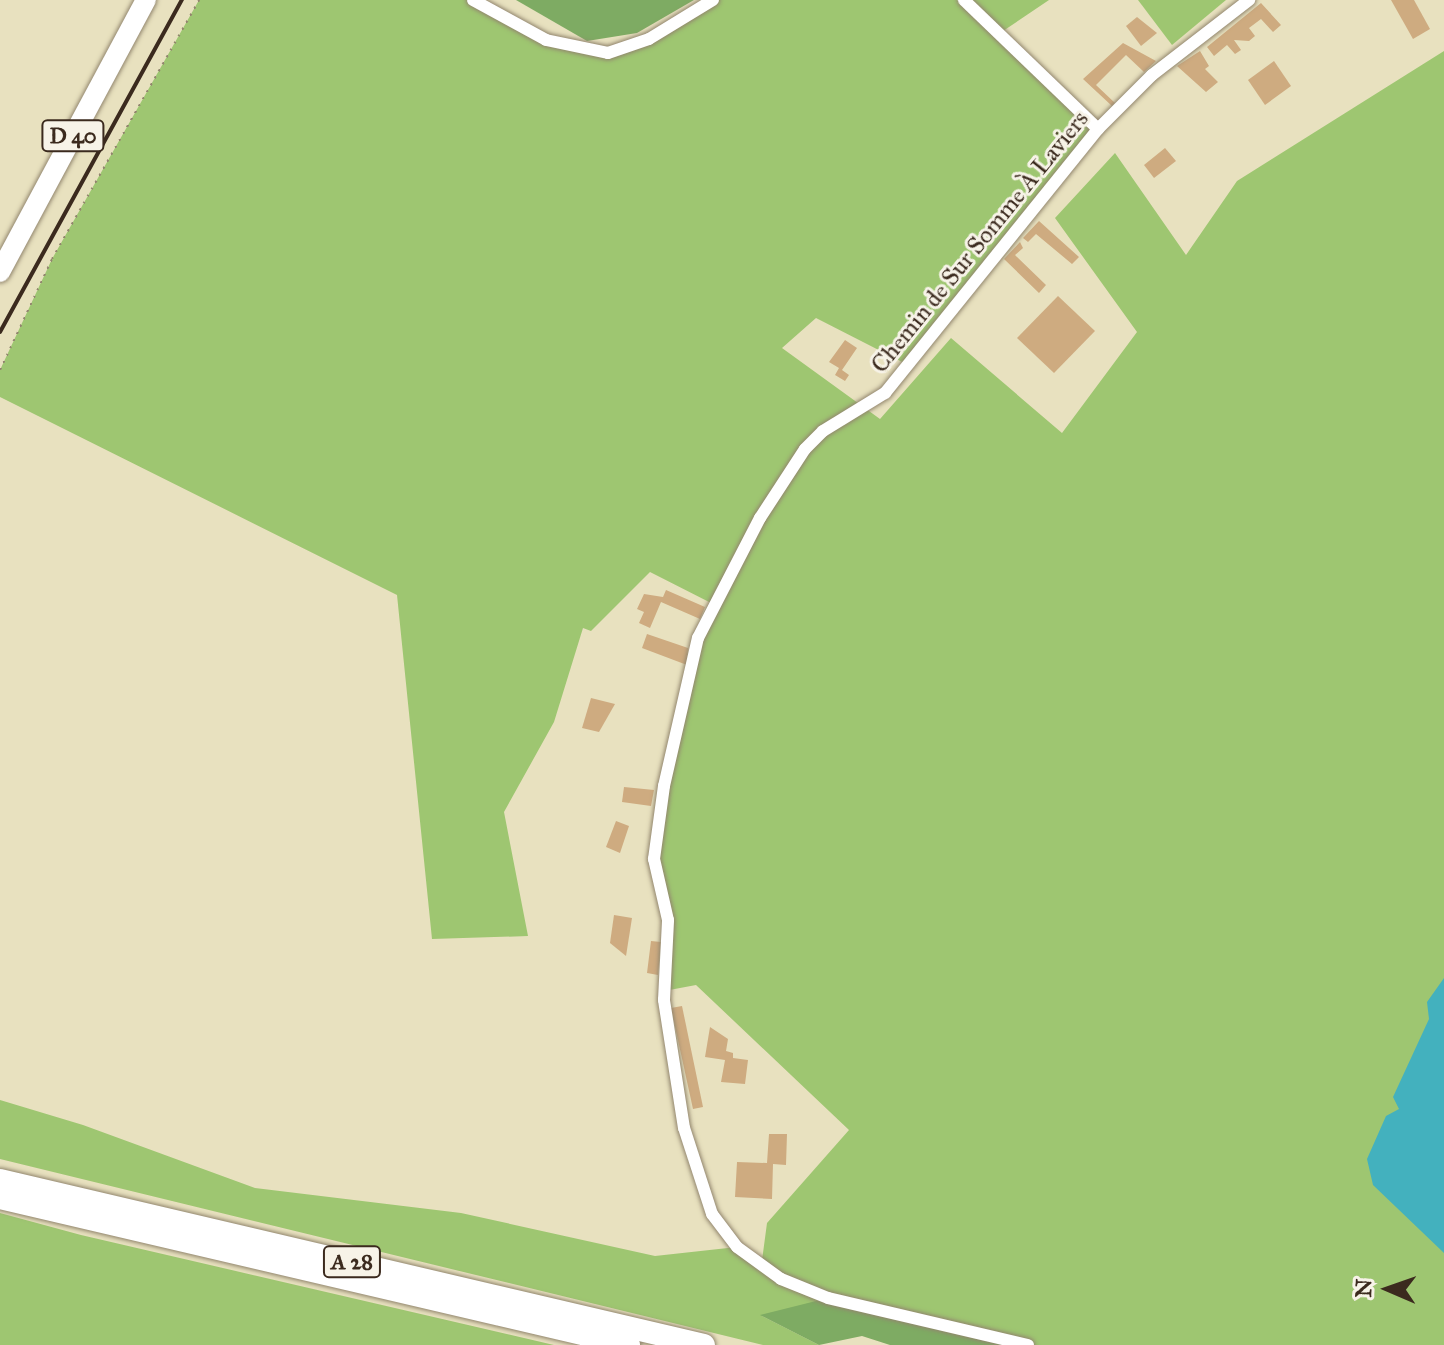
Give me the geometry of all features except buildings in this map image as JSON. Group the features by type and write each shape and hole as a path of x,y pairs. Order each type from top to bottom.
{"highway":[{"name":"A 28","path":"0,1180 704,1345"},
{"name":"A 28","path":"0,1198 629,1345"}],"main road":[{"name":"D 40","path":"0,272 146,0"}],"street":[{"path":"473,0 546,40 608,53 649,39 713,0"},
{"path":"964,0 1098,129"},
{"name":"Chemin de Sur Somme À Laviers","path":"1028,1345 828,1298 781,1279 737,1247 712,1214 684,1128 667,1027 668,920 654,859 664,786 698,638 752,531 805,449 823,431 871,404 910,366 1098,129 1152,75 1249,0"}],"path":[{"path":"0,370 52,259 199,0"}],"green space":[{"path":"199,0 473,0 546,40 608,53 713,0 1049,0 1000,33 1098,129 910,366 816,318 782,348 880,419 951,338 1062,433 1137,332 1055,218 1115,153 1186,255 1237,181 1444,51 1444,1345 1028,1345 762,1316 819,1345 763,1345 0,1159 0,1100 83,1125 255,1188 461,1213 655,1256 737,1247 761,1268 767,1223 849,1130 696,985 664,991 669,938 656,873 683,688 715,605 650,572 591,631 583,628 554,722 504,812 528,936 432,939 397,595 0,397 0,370 52,259"},
{"path":"516,0 694,0 637,33 587,41"},
{"path":"1138,0 1226,0 1172,45"},
{"path":"0,1213 81,1235 554,1345 0,1345"},
{"path":"828,1298 1028,1345 890,1345 862,1336 819,1345 760,1315"}],"water":[{"path":"1444,978 1444,1253 1373,1185 1367,1159 1386,1116 1399,1109 1393,1097 1429,1019 1427,1002"}],"railway":[{"path":"0,332 182,0"}]}
